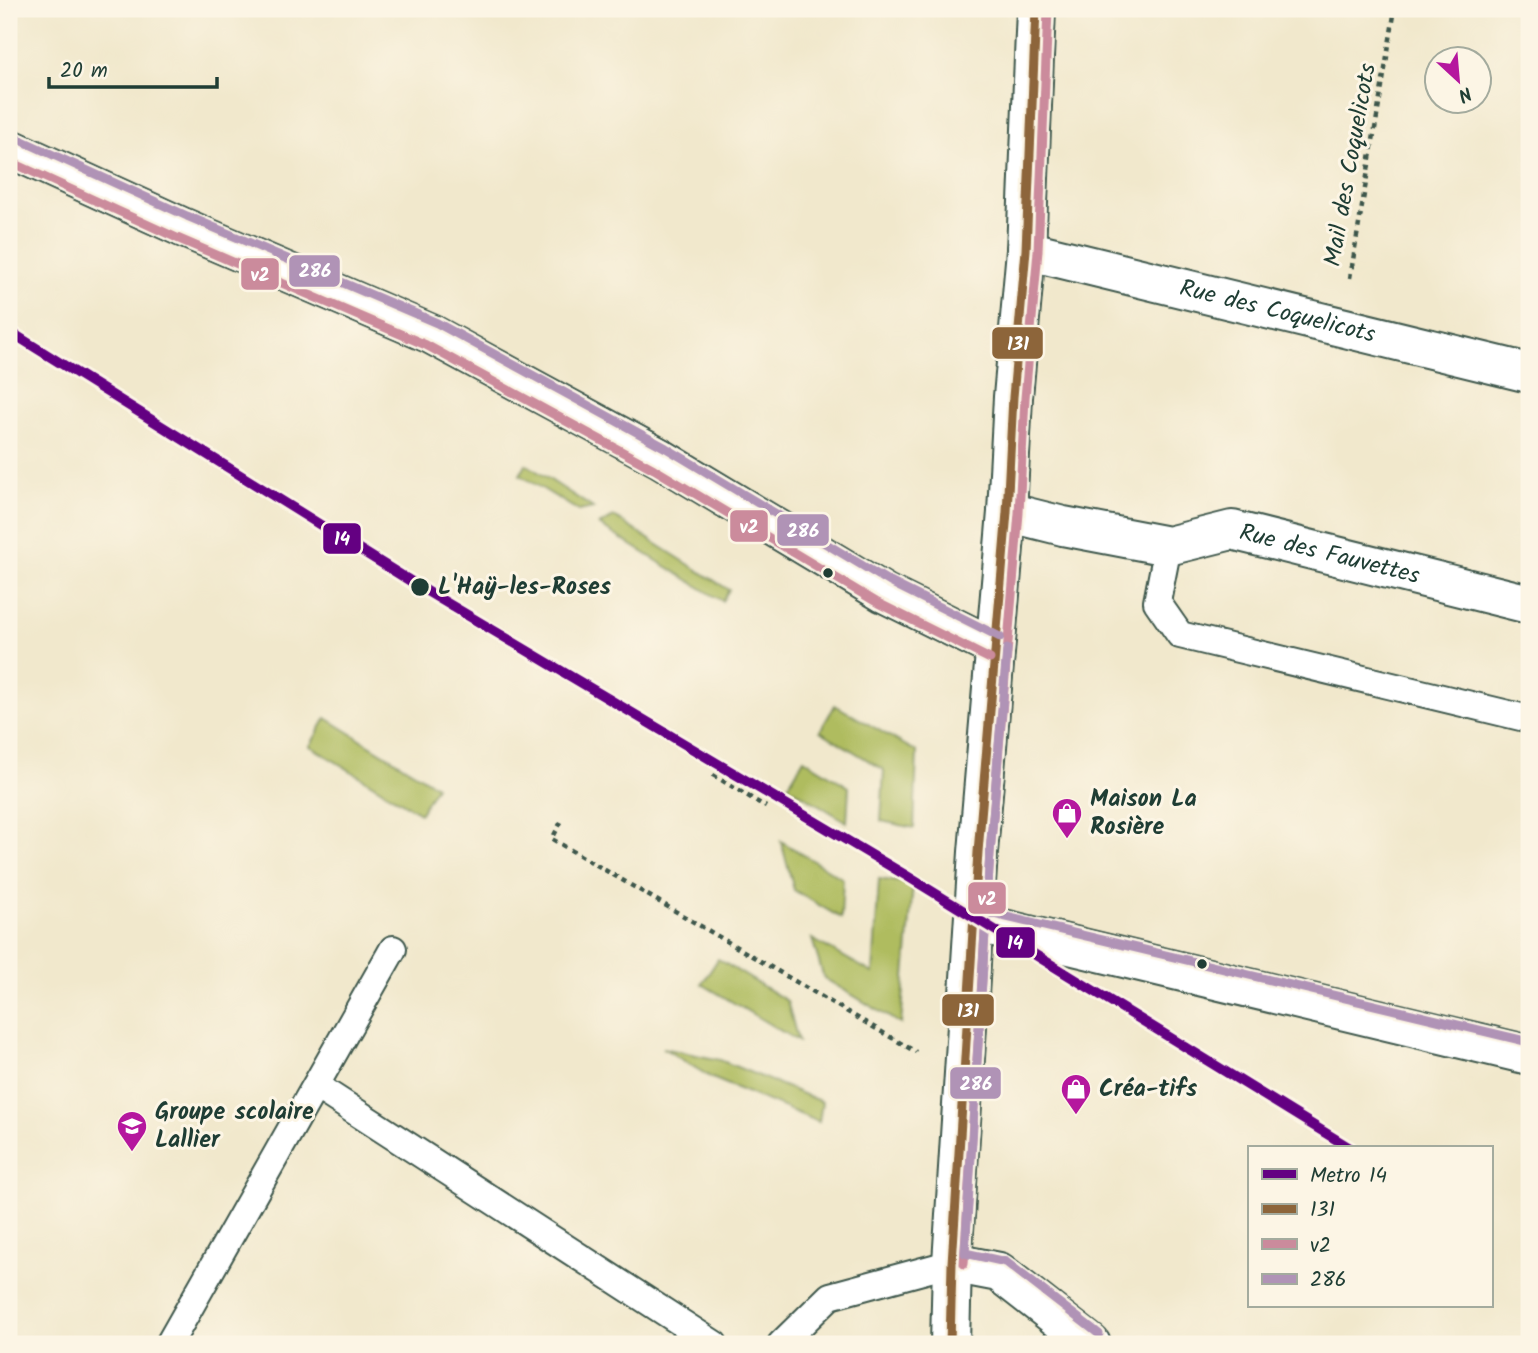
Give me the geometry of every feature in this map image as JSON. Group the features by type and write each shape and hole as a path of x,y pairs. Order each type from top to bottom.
{"street":[{"path":"950,1344 952,1263 974,922 1026,250 1036,9"},
{"path":"9,148 194,232 431,334 660,458 884,593 995,648"},
{"name":"Rue des Coquelicots","path":"1026,250 1529,373"},
{"name":"Rue des Fauvettes","path":"1007,512 1063,526 1168,546 1232,530 1529,604"},
{"path":"974,922 1529,1055"},
{"path":"952,1263 999,1272 1091,1344"}],"lane":[{"path":"1168,546 1157,602 1180,635 1529,719"},
{"path":"169,1344 393,949"},
{"path":"316,1086 714,1344"},
{"path":"781,1344 830,1296 952,1263"}],"path":[{"name":"Mail des Coquelicots","path":"1342,327 1395,9"},
{"path":"713,775 766,807"},
{"path":"561,822 552,839 942,1067 965,1065"}],"green space":[{"path":"526,464 593,508 579,511 520,475"},
{"path":"614,517 729,590 722,601 599,525"},
{"path":"835,705 917,752 914,828 881,821 884,770 820,731"},
{"path":"326,718 436,786 420,813 310,746"},
{"path":"804,759 849,787 847,822 788,786"},
{"path":"781,841 843,879 841,918 794,890"},
{"path":"879,879 913,884 901,1024 824,978 812,939 873,973"},
{"path":"718,959 787,1001 798,1041 702,984"},
{"path":"663,1048 720,1060 822,1102 819,1122 712,1078"}],"metro line":[{"name":"14","path":"9,331 420,587 907,876 1347,1146"}],"transit line":[{"name":"131","path":"950,1344 952,1263 978,852 1026,250 1036,9"},
{"name":"v2","path":"964,1264 990,853 1038,251 1048,10"},
{"name":"286","path":"14,137 187,216 437,323 666,448 890,582 1000,637"},
{"name":"v2","path":"9,161 177,238 426,345 654,469 878,603 990,659"},
{"name":"286","path":"1007,649 990,853 965,1253 1006,1262 1099,1334"},
{"name":"286","path":"977,910 1529,1042"}],"place":[{"name":"L'Haÿ-les-Roses","path":"420,587"},
{"name":"Maison La Rosière","path":"1067,840"},
{"name":"Créa-tifs","path":"1076,1116"},
{"name":"Groupe scolaire Lallier","path":"132,1153"}]}
